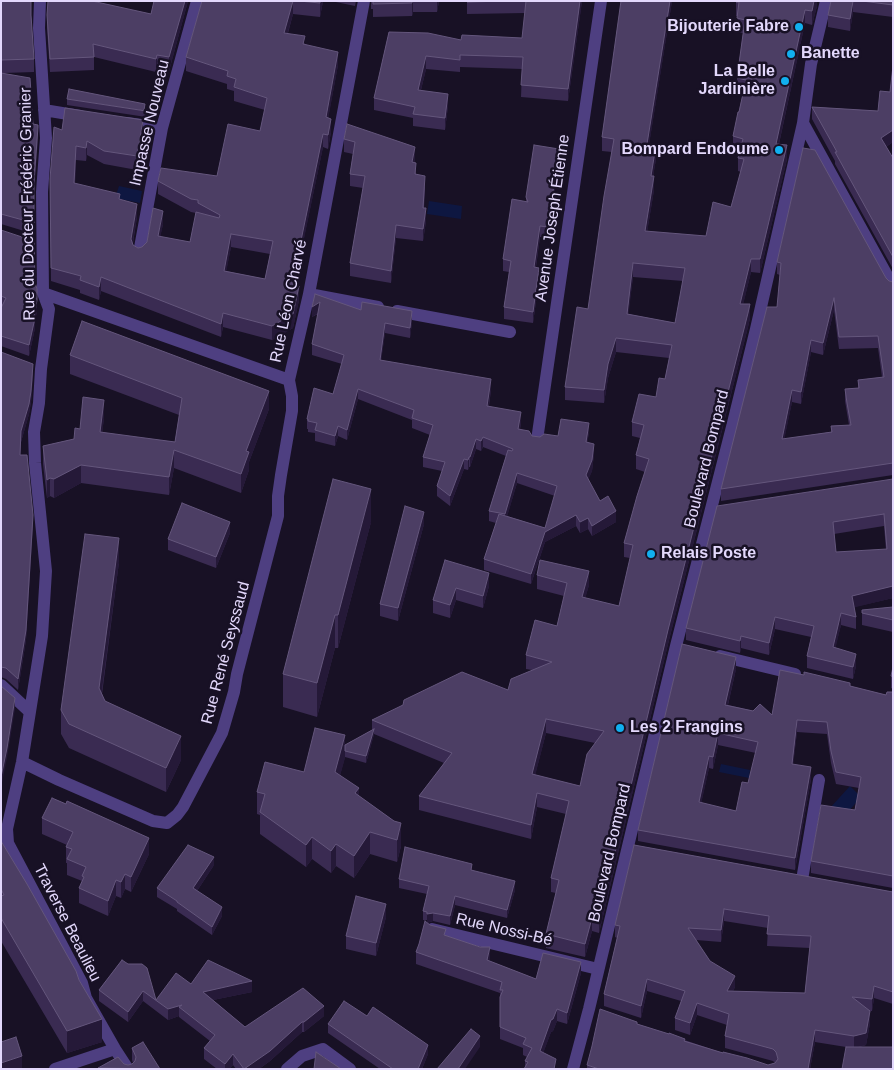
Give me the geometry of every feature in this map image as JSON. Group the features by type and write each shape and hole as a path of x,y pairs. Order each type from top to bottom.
{"street":[{"name":"Rue du Docteur Frédéric Granier","path":"4,844 22,762 42,636 46,571 35,463 34,432 50,309 43,293 42,192 46,138 39,28 40,1"},
{"name":"Impasse Nouveau","path":"138,253 162,128 197,1"},
{"name":"Rue Léon Charvé","path":"43,293 289,380 308,294 364,1"},
{"name":"Avenue Joseph Étienne","path":"537,440 601,1"},
{"name":"Boulevard Bompard","path":"573,1069 593,1010 598,969 632,848 715,511 803,123 810,64 826,1"},
{"path":"44,110 93,118"},
{"path":"113,121 162,128"},
{"path":"803,123 893,286"},
{"path":"26,240 42,245"},
{"path":"308,294 510,332"},
{"path":"25,363 42,370"},
{"name":"Rue René Seyssaud","path":"22,762 153,821 167,823 183,807 222,733 278,516 278,496 292,411 289,380"},
{"path":"704,652 808,677"},
{"path":"1,685 30,712"},
{"path":"802,880 819,780"},
{"name":"Traverse Beaulieu","path":"4,844 82,983 86,998 128,1069"},
{"name":"Rue Nossi-Bé","path":"432,929 598,969"},
{"path":"55,1069 115,1049"},
{"path":"287,1069 302,1056 323,1049 346,1067"}],"water":[{"path":"119,186 142,191 140,203 115,198"},
{"path":"429,201 462,206 461,219 427,214"},
{"path":"721,764 750,770 749,778 719,772"},
{"path":"850,786 861,797 841,820 829,809"}],"building":[{"path":"1,1 31,1 34,59 1,60"},
{"path":"48,1 92,1 151,14 154,1 185,1 169,57 157,55 156,59 93,44 94,57 50,59"},
{"path":"202,1 293,1 284,33 305,36 303,44 338,52 326,117 331,119 328,135 323,134 292,284 299,286 293,314 272,326 223,313 221,324 101,277 99,287 80,280 81,276 51,268 50,179 54,127 62,130 65,108 143,120 137,156 104,151 87,141 86,148 76,146 74,183 120,194 119,199 137,204 131,239 133,245 138,248 147,242 153,208 163,211 158,236 190,242 196,212 219,218 220,215 198,203 198,200 191,199 158,181 161,168 217,176 228,124 260,131 267,98 234,87 236,79 227,76 228,71 186,57","holes":["231,234 273,241 265,279 224,271"]},
{"path":"299,1 320,1 320,3"},
{"path":"373,1 412,1 412,3 373,4"},
{"path":"467,1 506,1 467,2"},
{"path":"526,1 580,1 568,89 521,85 523,57 460,55 460,60 426,56 418,90 448,94 445,118 413,114 415,107 374,98 389,32 428,33 461,40 462,35 522,38"},
{"path":"621,1 670,1 647,144 656,145 651,176 654,176 645,231 706,236 713,202 731,207 744,159 738,158 743,139 733,136 746,80 737,78 745,20 737,18 739,2 736,1 814,1 812,11 805,10 776,144 787,145 760,259 751,259 740,304 750,304 748,313 668,630 599,920 592,918 585,944 546,934 559,880 551,878 569,801 537,793 531,825 419,796 452,753 372,720 403,705 404,700 462,672 508,690 511,679 552,662 526,655 535,620 557,626 567,583 537,575 540,560 589,571 582,597 619,606 633,545 624,543 649,459 636,455 644,425 632,422 639,394 656,397 659,378 665,379 672,345 616,338 608,364 604,390 565,387 577,307 588,309 614,139 602,137","holes":["633,263 685,268 675,323 627,314","546,719 604,731 587,754 580,786 532,774"]},
{"path":"831,1 853,1 850,19 828,15"},
{"path":"862,1 893,1 893,5"},
{"path":"893,66 893,130 881,138 893,158 893,257 812,107 878,111 880,91 890,92"},
{"path":"1,73 30,78 33,124 38,125 34,181 34,223 1,214"},
{"path":"69,89 145,104 144,110 146,111 67,99"},
{"path":"347,124 415,147 412,162 416,163 415,174 425,176 423,208 426,208 423,229 396,225 391,271 350,263 365,176 350,174 355,142 344,139"},
{"path":"534,145 559,149 548,227 540,226 534,267 539,268 533,312 504,307 511,261 503,259 512,199 528,202 526,197"},
{"path":"803,148 815,150 886,278 893,282 893,463 721,489 767,307 777,307 781,263 777,262","holes":["834,298 839,337 878,336 884,377 858,380 859,388 845,389 851,425 831,426 832,432 782,439 792,390 801,392 811,340 823,343"]},
{"path":"1,230 34,241 37,300 29,345 1,336 1,308 6,298 1,296"},
{"path":"315,294 361,310 362,302 412,311 410,328 385,323 380,360 491,379 487,406 521,412 518,429 529,431 532,436 540,437 544,434 558,436 561,419 589,423 586,442 594,444 592,460 586,475 600,501 608,496 616,511 592,526 588,518 580,522 576,515 545,532 531,574 484,559 499,514 545,528 557,486 517,473 505,514 489,511 508,450 512,451 513,449 483,437 481,441 476,439 470,457 468,460 464,459 450,496 437,486 445,462 423,457 433,425 412,418 414,410 358,389 347,430 338,426 335,436 315,430 317,423 307,419 314,388 333,394 344,355 312,344 320,302 312,307"},
{"path":"82,321 269,391 246,451 249,452 241,474 174,450 169,477 81,465 54,479 50,478 47,480 43,446 74,439 75,428 80,429 83,397 104,400 100,432 175,442 182,398 70,355"},
{"path":"1,352 33,364 29,404 21,431 20,455 27,455 33,515 26,630 18,679 6,668 1,667"},
{"path":"333,479 371,489 338,615 335,615 317,683 283,674"},
{"path":"893,479 893,586 852,596 856,617 841,613 833,647 856,654 853,667 807,656 814,626 775,617 769,643 741,636 740,641 686,628 717,506","holes":["884,514 887,549 836,552 833,522"]},
{"path":"182,503 230,522 216,557 168,539"},
{"path":"405,506 424,512 398,608 380,604"},
{"path":"85,534 119,538 99,688 105,701 181,736 166,768 69,724 61,710"},
{"path":"445,560 489,573 483,596 456,588 450,605 433,600"},
{"path":"893,607 893,620 862,613 862,610"},
{"path":"682,644 736,657 725,705 753,711 760,704 772,715 780,670 804,675 804,672 850,683 850,686 886,695 887,692 893,692 893,876 811,861 821,805 855,810 861,777 836,772 827,722 797,720 792,764 811,767 795,858 638,830","holes":["718,733 758,742 748,783 742,782 736,811 699,802 709,756 713,757"]},
{"path":"1,686 15,698 1,777"},
{"path":"315,728 345,735 335,772 359,788 355,793 394,821 401,823 397,840 370,832 354,856 336,844 331,851 312,837 306,845 260,812 265,794 257,792 265,762 304,772"},
{"path":"374,729 366,756 345,751 345,745"},
{"path":"52,798 66,804 67,801 149,838 131,877 125,874 121,882 116,880 108,901 79,888 86,867 67,859 72,849 66,847 73,832 42,818"},
{"path":"1,841 102,1019 67,1031 1,918 1,896 4,895 1,889"},
{"path":"188,845 214,857 193,888 222,907 212,927 157,888"},
{"path":"634,845 893,892 893,992 874,986 872,999 852,997 870,1011 866,1033 854,1036 815,1030 808,1069 599,1069 587,1065 600,1009 637,1022 637,1024 685,1039 684,1041 723,1053 768,1065 775,1063 778,1059 773,1049 725,1036 729,1014 697,1003 690,1023 675,1018 685,991 647,979 641,1006 604,994 620,926 615,925","holes":["724,909 769,916 767,934 811,936 805,993 727,991 735,976 710,961 688,928 721,930"]},
{"path":"405,847 472,864 471,870 515,881 507,910 455,896 450,916 433,913 427,914 427,912 423,911 429,886 399,879"},
{"path":"356,896 386,904 376,943 346,936"},
{"path":"425,921 430,925 446,929 444,935 480,947 490,947 487,960 536,979 543,953 581,962 567,1013 557,1009 540,1051 556,1059 554,1069 524,1069 528,1062 525,1061 532,1048 523,1044 526,1038 500,1027 500,997 503,990 500,990 502,982 416,952"},
{"path":"122,960 128,964 142,964 147,968 156,1000 176,973 191,984 208,960 252,981 203,992 245,1027 303,988 324,1006 302,1022 270,1051 244,1069 233,1054 225,1064 204,1048 215,1035 179,1007 182,1005 168,1009 143,991 128,1012 99,990"},
{"path":"344,1001 367,1016 373,1007 428,1045 418,1069 393,1069 328,1024"},
{"path":"471,1029 480,1036 458,1069 437,1069"},
{"path":"16,1037 22,1056 1,1063 1,1042"},
{"path":"143,1042 160,1069 98,1068 118,1057 124,1064 132,1064 136,1057 132,1048"},
{"path":"846,1047 893,1047 893,1069 842,1069"},
{"path":"316,1052 341,1069 314,1069"}],"place":[{"name":"Bijouterie Fabre","path":"799,27"},
{"name":"Banette","path":"791,54"},
{"name":"La Belle Jardinière","path":"785,81"},
{"name":"Bompard Endoume","path":"779,150"},
{"name":"Relais Poste","path":"651,554"},
{"name":"Les 2 Frangins","path":"620,728"}]}
